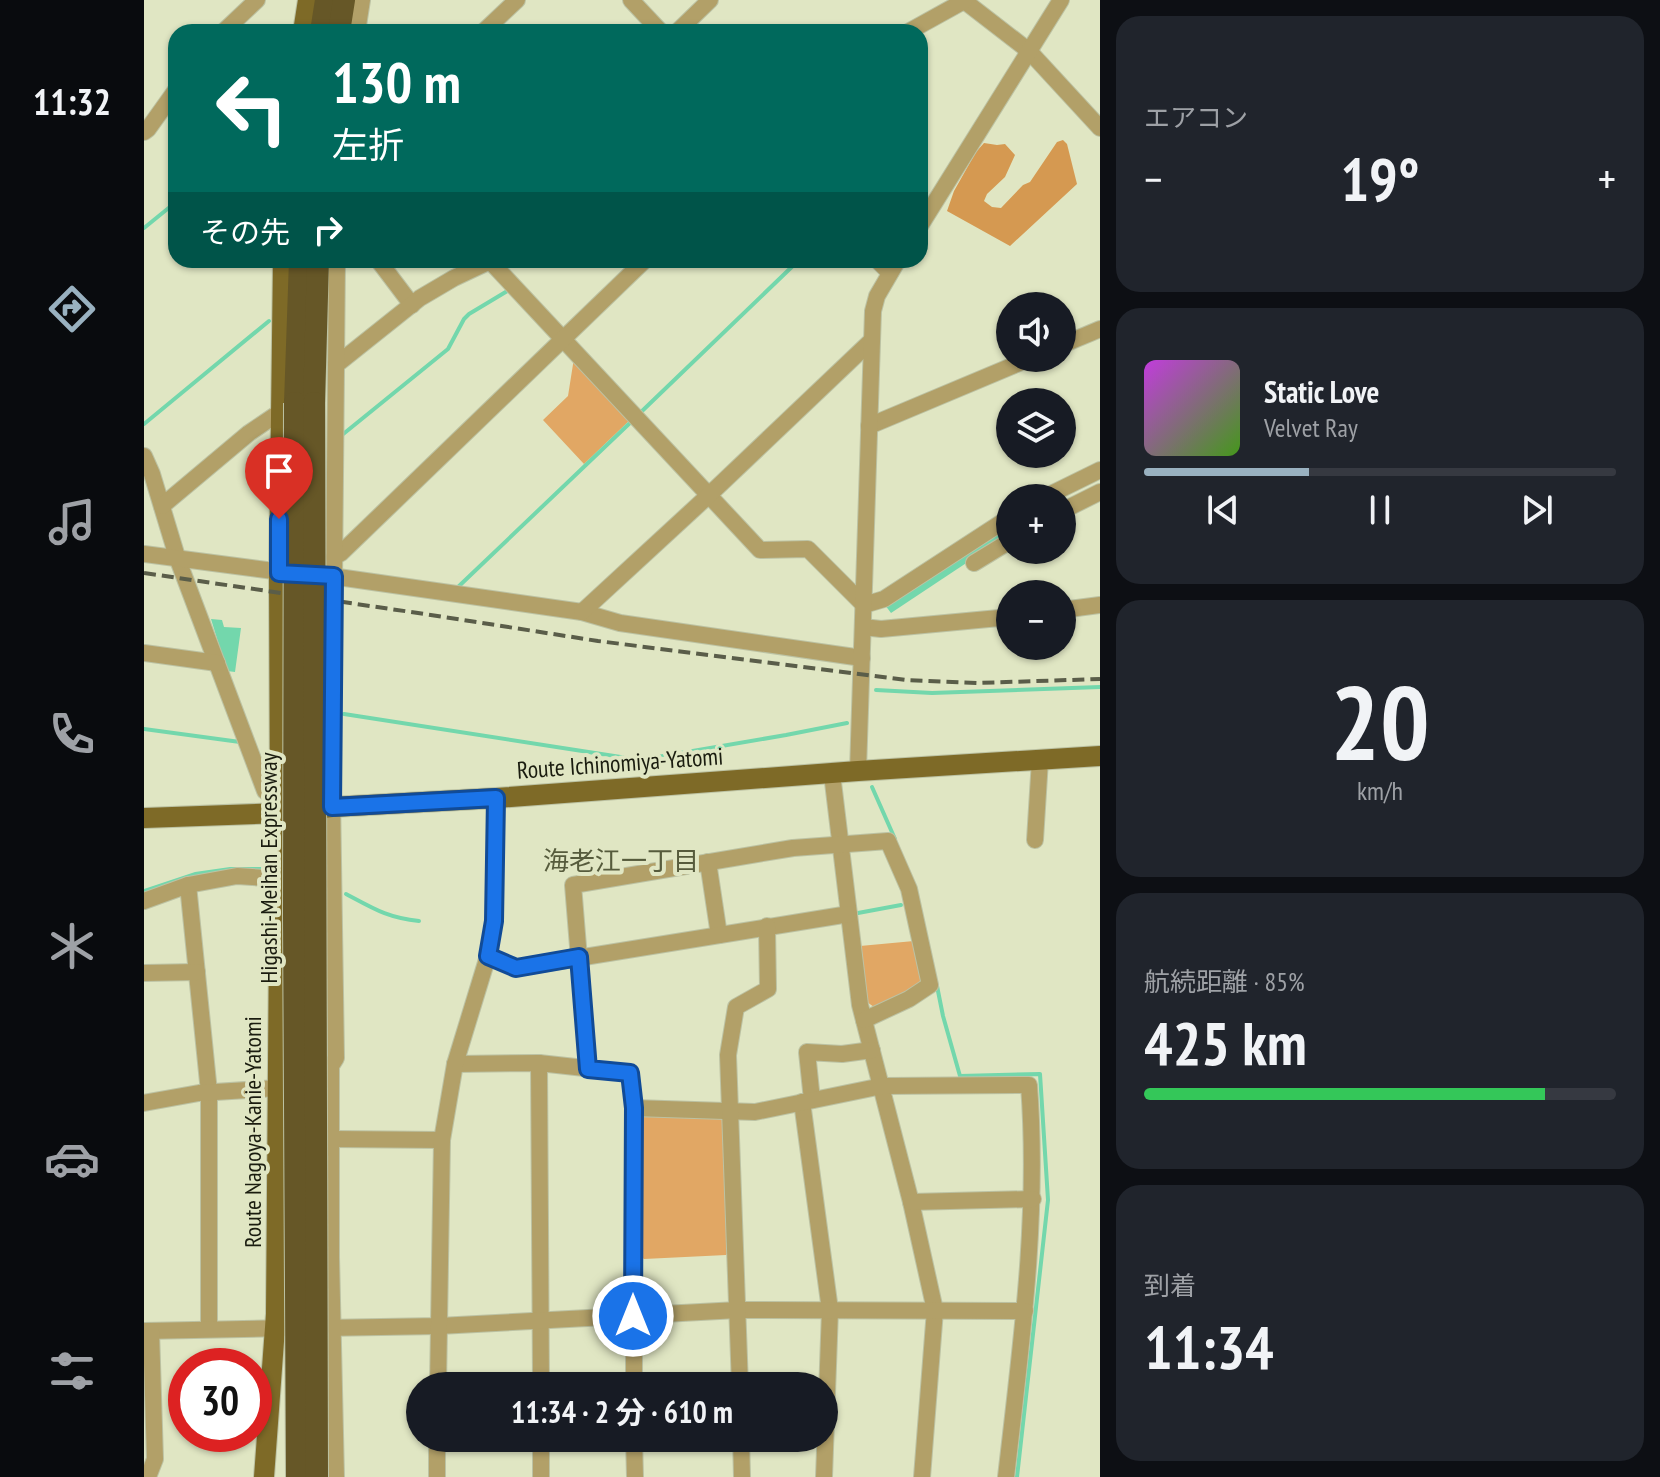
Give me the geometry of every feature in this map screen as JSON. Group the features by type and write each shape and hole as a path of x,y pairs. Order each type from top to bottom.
{"highway":[{"path":"322,24 326,0"},
{"path":"340,24 344,0"},
{"name":"Higashi-Meihan Expressway","path":"297,1477 295,403 300,268"},
{"name":"Higashi-Meihan Expressway","path":"317,1477 314,403 318,268"}],"main road":[{"path":"304,24 308,0"},
{"name":"Route Nagoya-Kanie-Yatomi","path":"264,1477 275,1327 283,268"},
{"name":"Route Ichinomiya-Yatomi","path":"144,818 280,807 496,798 1100,756"}],"street":[{"path":"232,24 257,0"},
{"path":"358,24 362,0"},
{"path":"492,24 517,0"},
{"path":"631,0 654,24"},
{"path":"685,24 710,0"},
{"path":"922,24 963,0 1029,51 1100,128"},
{"path":"928,213 1061,0"},
{"path":"146,124 168,99"},
{"path":"336,1477 331,1066 336,1058 332,807 337,268"},
{"path":"384,268 412,305"},
{"path":"336,365 412,305 475,268"},
{"path":"498,268 760,550 808,549 864,605"},
{"path":"334,557 637,268"},
{"path":"858,771 873,311 877,296 893,268"},
{"path":"1076,339 1100,329"},
{"path":"582,612 871,341"},
{"path":"869,426 998,372"},
{"path":"162,506 249,433 280,412"},
{"path":"144,456 178,560 265,791 280,807"},
{"path":"1069,484 1100,470"},
{"path":"1076,506 1099,497"},
{"path":"978,552 996,532"},
{"path":"864,605 884,599 996,546"},
{"path":"144,554 279,573 334,576 582,612 620,623 862,658"},
{"path":"1076,608 1100,605"},
{"path":"863,627 881,629 996,618"},
{"path":"144,653 217,663"},
{"path":"1035,840 1040,760"},
{"path":"832,774 860,1005 911,1202 935,1310 922,1477"},
{"path":"438,1372 442,1140 455,1064 488,956 494,921 496,798"},
{"path":"588,1069 573,885 793,848 888,841 909,889 930,985 909,999 864,1020"},
{"path":"708,862 719,935"},
{"path":"144,901 188,885 237,876 280,879"},
{"path":"188,885 209,1092 209,1329"},
{"path":"488,956 516,968 849,914"},
{"path":"740,1372 728,1055 736,1007 768,989 767,926"},
{"path":"144,973 197,972"},
{"path":"824,1477 830,1310 807,1101 807,1052 842,1054 872,1050"},
{"path":"278,1063 336,1058"},
{"path":"455,1064 539,1063 630,1073 634,1108 634,1372"},
{"path":"539,1063 541,1372"},
{"path":"634,1108 755,1112 882,1086 1029,1085 1033,1199 1025,1311 1006,1477"},
{"path":"144,1103 209,1092 278,1088"},
{"path":"332,1139 442,1140"},
{"path":"911,1202 1033,1199"},
{"path":"148,1477 155,1459 149,1439 148,1331 439,1326 738,1310 1025,1311"},
{"path":"437,1452 437,1477"},
{"path":"541,1452 541,1477"},
{"path":"634,1452 635,1477"},
{"path":"741,1452 742,1477"}],"shaded area":[{"path":"1063,140 1067,144 1077,184 1010,246 947,211 954,191 984,143 1005,144 1015,155 1005,177 984,201 992,207 1001,208 1023,185 1030,182 1057,142"},
{"path":"574,358 632,418 584,464 543,420 568,396"},
{"path":"996,532 996,543 891,613 885,605"},
{"path":"211,619 222,620 224,627 241,628 235,672 227,671"},
{"path":"230,867 265,867 265,870 230,870 195,876 144,892 144,889 195,872"},
{"path":"914,941 922,977 919,985 874,1007 867,1002 860,946"},
{"path":"644,1114 721,1116 726,1120 731,1249 726,1255 644,1259 639,1255 639,1119"}],"waterway":[{"path":"144,228 168,208"},
{"path":"640,413 791,268"},
{"path":"342,435 448,349 469,314 509,290"},
{"path":"144,424 269,321"},
{"path":"458,587 632,421"},
{"path":"876,690 932,693 1100,687"},
{"path":"344,714 640,760 847,723"},
{"path":"144,729 240,742"},
{"path":"872,787 895,839"},
{"path":"346,894 390,915 419,921"},
{"path":"858,913 901,905"},
{"path":"937,986 960,1076 1040,1074 1048,1200 1017,1477"}],"railway":[{"path":"144,573 598,641 906,680 977,683 1100,679"}],"district":[{"name":"海老江一丁目","path":"621,860"}],"route":[{"path":"279,519 279,573 334,576 332,807 496,798 494,921 488,956 516,968 579,957 588,1069 630,1073 634,1108 633,1316"}]}
